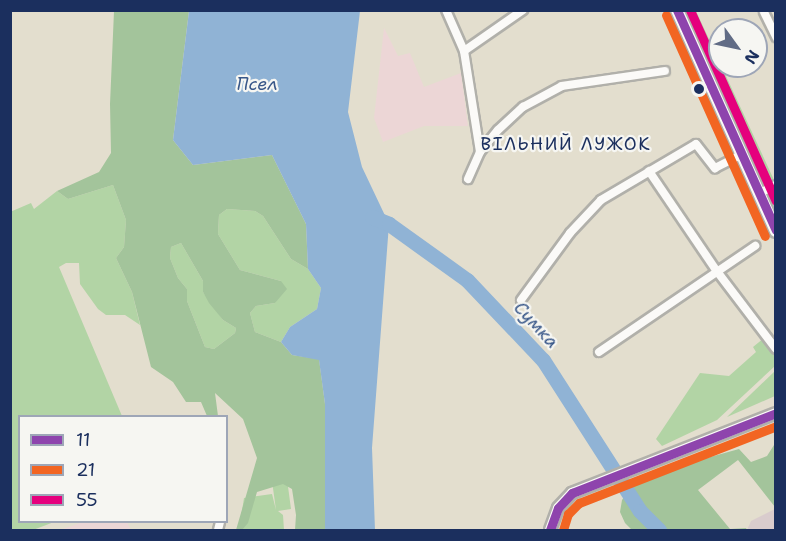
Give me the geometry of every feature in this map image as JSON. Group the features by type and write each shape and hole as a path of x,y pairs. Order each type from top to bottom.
{"main road":[{"path":"677,10 776,231"},
{"path":"550,531 558,508 572,493 650,460 776,413"}],"street":[{"path":"446,10 464,51 480,152"},
{"path":"464,51 523,10"},
{"path":"764,12 776,37"},
{"path":"468,179 480,152 498,130 523,107 562,86 665,71"},
{"path":"521,300 570,233 601,200 696,144 716,168 741,155"},
{"path":"649,171 716,270 776,349"},
{"path":"758,194 776,185"},
{"path":"599,352 716,270 755,246"}],"shaded area":[{"path":"384,28 398,56 410,53 424,87 461,73 468,126 424,126 383,142 374,118"},
{"path":"775,509 775,530 747,530 751,521"},
{"path":"80,523 128,523 131,530 60,530"}],"green space":[{"path":"114,11 189,11 173,140 193,165 272,155 306,224 308,269 291,259 263,216 255,211 227,209 219,215 218,234 240,270 281,281 287,289 275,303 256,306 250,313 255,332 281,342 292,355 319,359 325,404 325,530 295,530 296,515 292,489 283,484 257,492 248,523 242,530 236,530 257,458 243,419 215,393 218,415 207,415 201,402 186,402 173,382 151,367 132,292 116,258 124,247 126,220 113,185 68,199 57,191 99,172 111,153 110,104","holes":["181,243 203,281 203,292 223,320 236,328 235,333 214,349 205,347 187,301 187,289 178,278 170,258 171,247"]},
{"path":"686,11 696,11 708,37 708,60"},
{"path":"716,78 727,78 774,180 764,185"},
{"path":"113,185 126,220 124,247 116,258 132,292 140,325 125,315 106,315 98,309 80,284 79,263 66,263 59,267 122,415 18,415 18,523 51,523 33,530 11,530 10,212 31,203 34,209 57,191 68,199"},
{"path":"227,209 255,211 263,216 291,259 308,269 321,288 317,309 290,327 281,342 255,332 250,313 256,306 275,303 281,281 240,270 218,234 219,215"},
{"path":"181,243 203,281 203,292 223,320 236,328 235,333 214,349 205,347 187,301 187,289 178,278 170,258 171,247"},
{"path":"764,338 775,353 775,366 717,420 662,446 656,439 700,373 729,376 756,352 753,347"},
{"path":"775,371 775,396 727,417"},
{"path":"774,445 775,507 738,460 698,490 730,529 746,528 747,530 632,530 625,523 620,512 622,500 635,481 660,471 739,449 751,462 767,456"},
{"path":"287,479 291,509 278,511 283,515 284,530 239,530 244,498 272,494 276,510 272,481"}],"water":[{"name":"Псел","path":"189,11 360,11 348,112 362,167 389,224 372,448 375,530 325,530 325,404 319,360 292,355 281,342 290,327 317,309 321,288 308,269 306,224 272,155 193,165 173,140"}],"waterway":[{"name":"Сумка","path":"372,217 389,224 467,280 543,360 640,511 659,530"}],"transit line":[{"name":"11","path":"677,10 776,230"},
{"name":"55","path":"690,10 776,201"},
{"name":"21","path":"666,15 765,236"},
{"name":"11","path":"550,530 558,508 572,493 776,413"},
{"name":"21","path":"563,530 568,514 579,503 776,426"}],"district":[{"name":"ВІЛЬНИЙ ЛУЖОК","path":"566,144"}]}
